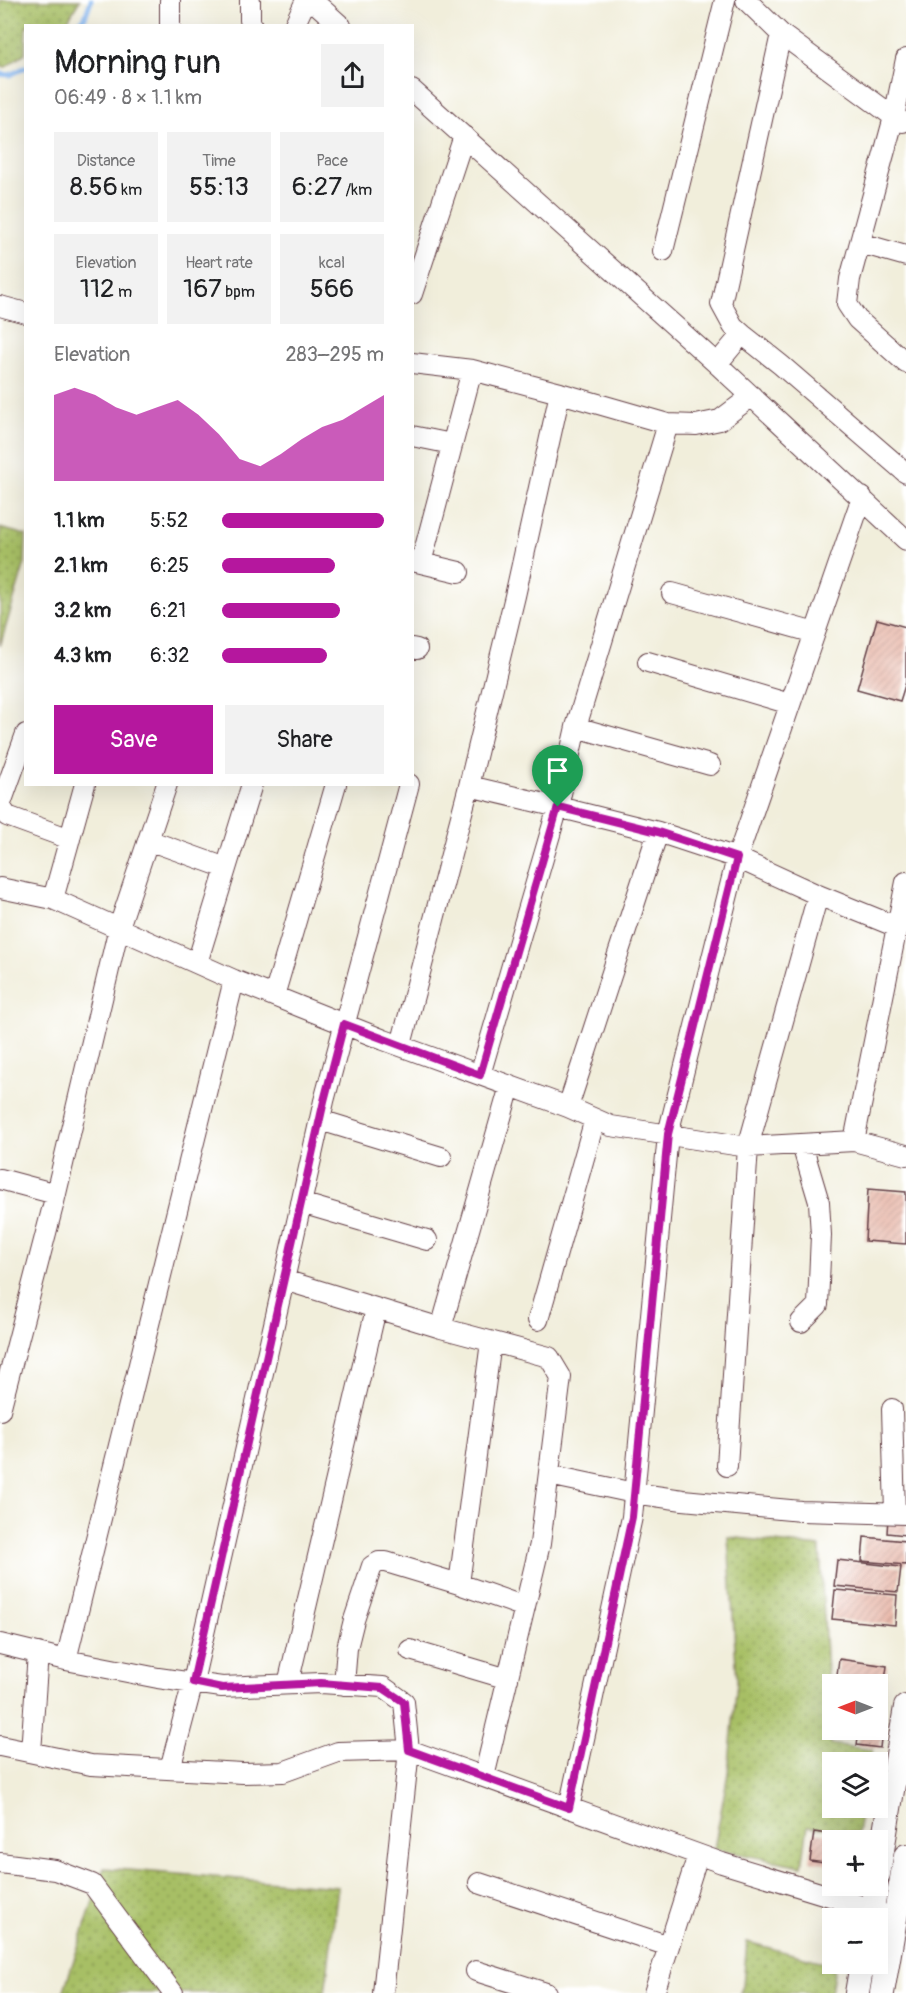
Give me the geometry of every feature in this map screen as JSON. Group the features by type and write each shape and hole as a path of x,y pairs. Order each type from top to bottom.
{"main road":[{"path":"885,1830 906,1707"},
{"path":"882,1993 900,1922 906,1856"},
{"path":"857,1993 860,1974"}],"street":[{"path":"170,0 170,24"},
{"path":"250,0 249,20 251,24"},
{"path":"295,24 306,0"},
{"path":"312,0 339,24"},
{"path":"663,251 725,0"},
{"path":"746,0 781,34 900,121"},
{"path":"781,34 721,304 733,326 906,473"},
{"path":"906,59 900,121 860,243 850,279 847,304 857,319 906,363"},
{"path":"414,92 717,364 906,540"},
{"path":"414,288 464,136"},
{"path":"860,243 906,256"},
{"path":"0,306 24,312"},
{"path":"717,364 742,334"},
{"path":"414,363 472,370 668,424 696,425 720,420 752,396"},
{"path":"459,572 417,562 472,370"},
{"path":"401,1045 469,786 515,596 560,393"},
{"path":"480,1075 558,807 576,727 668,424"},
{"path":"414,436 452,444"},
{"path":"569,1808 632,1517 668,1134 737,858 862,497"},
{"path":"672,593 815,633"},
{"path":"648,662 790,704"},
{"path":"576,727 710,765"},
{"path":"24,740 0,806 7,816 70,839"},
{"path":"53,899 85,786"},
{"path":"0,1410 56,1194 119,927 166,786"},
{"path":"197,963 251,786"},
{"path":"274,996 335,786"},
{"path":"170,1769 193,1682 320,1120 408,786"},
{"path":"469,786 658,832 737,858 818,895 897,927"},
{"path":"568,1107 658,832"},
{"path":"148,840 226,868"},
{"path":"854,1141 906,882"},
{"path":"0,888 53,899 234,980 384,1040 568,1107 611,1126 748,1148 854,1141 906,1155"},
{"path":"727,1466 748,1148 818,895"},
{"path":"66,1660 234,980"},
{"path":"441,1328 510,1086"},
{"path":"538,1320 594,1119"},
{"path":"320,1120 441,1157"},
{"path":"801,1322 818,1305 821,1235 819,1202 802,1145"},
{"path":"0,1179 56,1194"},
{"path":"301,1203 427,1240"},
{"path":"284,1280 375,1309 549,1357 561,1377 540,1545 484,1777"},
{"path":"288,1684 375,1309"},
{"path":"459,1584 491,1342"},
{"path":"549,1475 634,1493 801,1511 900,1514 892,1409"},
{"path":"344,1685 354,1620 372,1566 379,1562 386,1562 459,1584 525,1607"},
{"path":"0,1644 66,1660 222,1688 321,1683 383,1688 404,1702 409,1750 383,1993"},
{"path":"410,1650 508,1679"},
{"path":"31,1752 38,1653"},
{"path":"0,1746 91,1765 243,1773 283,1772 338,1752 409,1750 698,1855 872,1904 900,1922"},
{"path":"654,1993 698,1855"},
{"path":"0,1863 55,1870 92,1884 173,1993"},
{"path":"479,1883 669,1946"},
{"path":"476,1971 546,1993"}],"green space":[{"path":"0,0 80,0 66,24 24,24 24,54 6,67 0,66"},
{"path":"0,528 24,534 24,566 0,646"},
{"path":"728,1537 820,1547 827,1674 822,1674 822,1740 831,1740 831,1744 872,1750 872,1752 822,1752 822,1818 860,1818 858,1830 808,1826 802,1866 714,1849 728,1773 737,1681"},
{"path":"104,1868 338,1887 325,1993 63,1993"},
{"path":"747,1942 822,1962 822,1974 834,1974 831,1993 740,1993 743,1985"}],"building":[{"path":"877,619 906,627 906,682 900,701 857,689"},
{"path":"868,1189 906,1192 906,1244 865,1241"},
{"path":"888,1518 906,1520 906,1535 887,1533"},
{"path":"864,1537 906,1541 906,1565 862,1561"},
{"path":"837,1560 901,1567 898,1592 834,1586"},
{"path":"835,1590 897,1595 895,1625 832,1619"},
{"path":"839,1659 887,1666 886,1674 837,1674"},
{"path":"858,1740 881,1740 880,1748 857,1745"},
{"path":"814,1832 822,1833 822,1863 810,1861"}],"waterway":[{"path":"78,24 85,17 91,0"},
{"path":"0,74 10,75 24,68"}],"route":[{"path":"558,807 658,832 737,858 668,1134 632,1517 569,1808 409,1750 404,1702 383,1688 321,1683 222,1688 193,1682 324,1101 344,1024 480,1075 558,807"}]}
